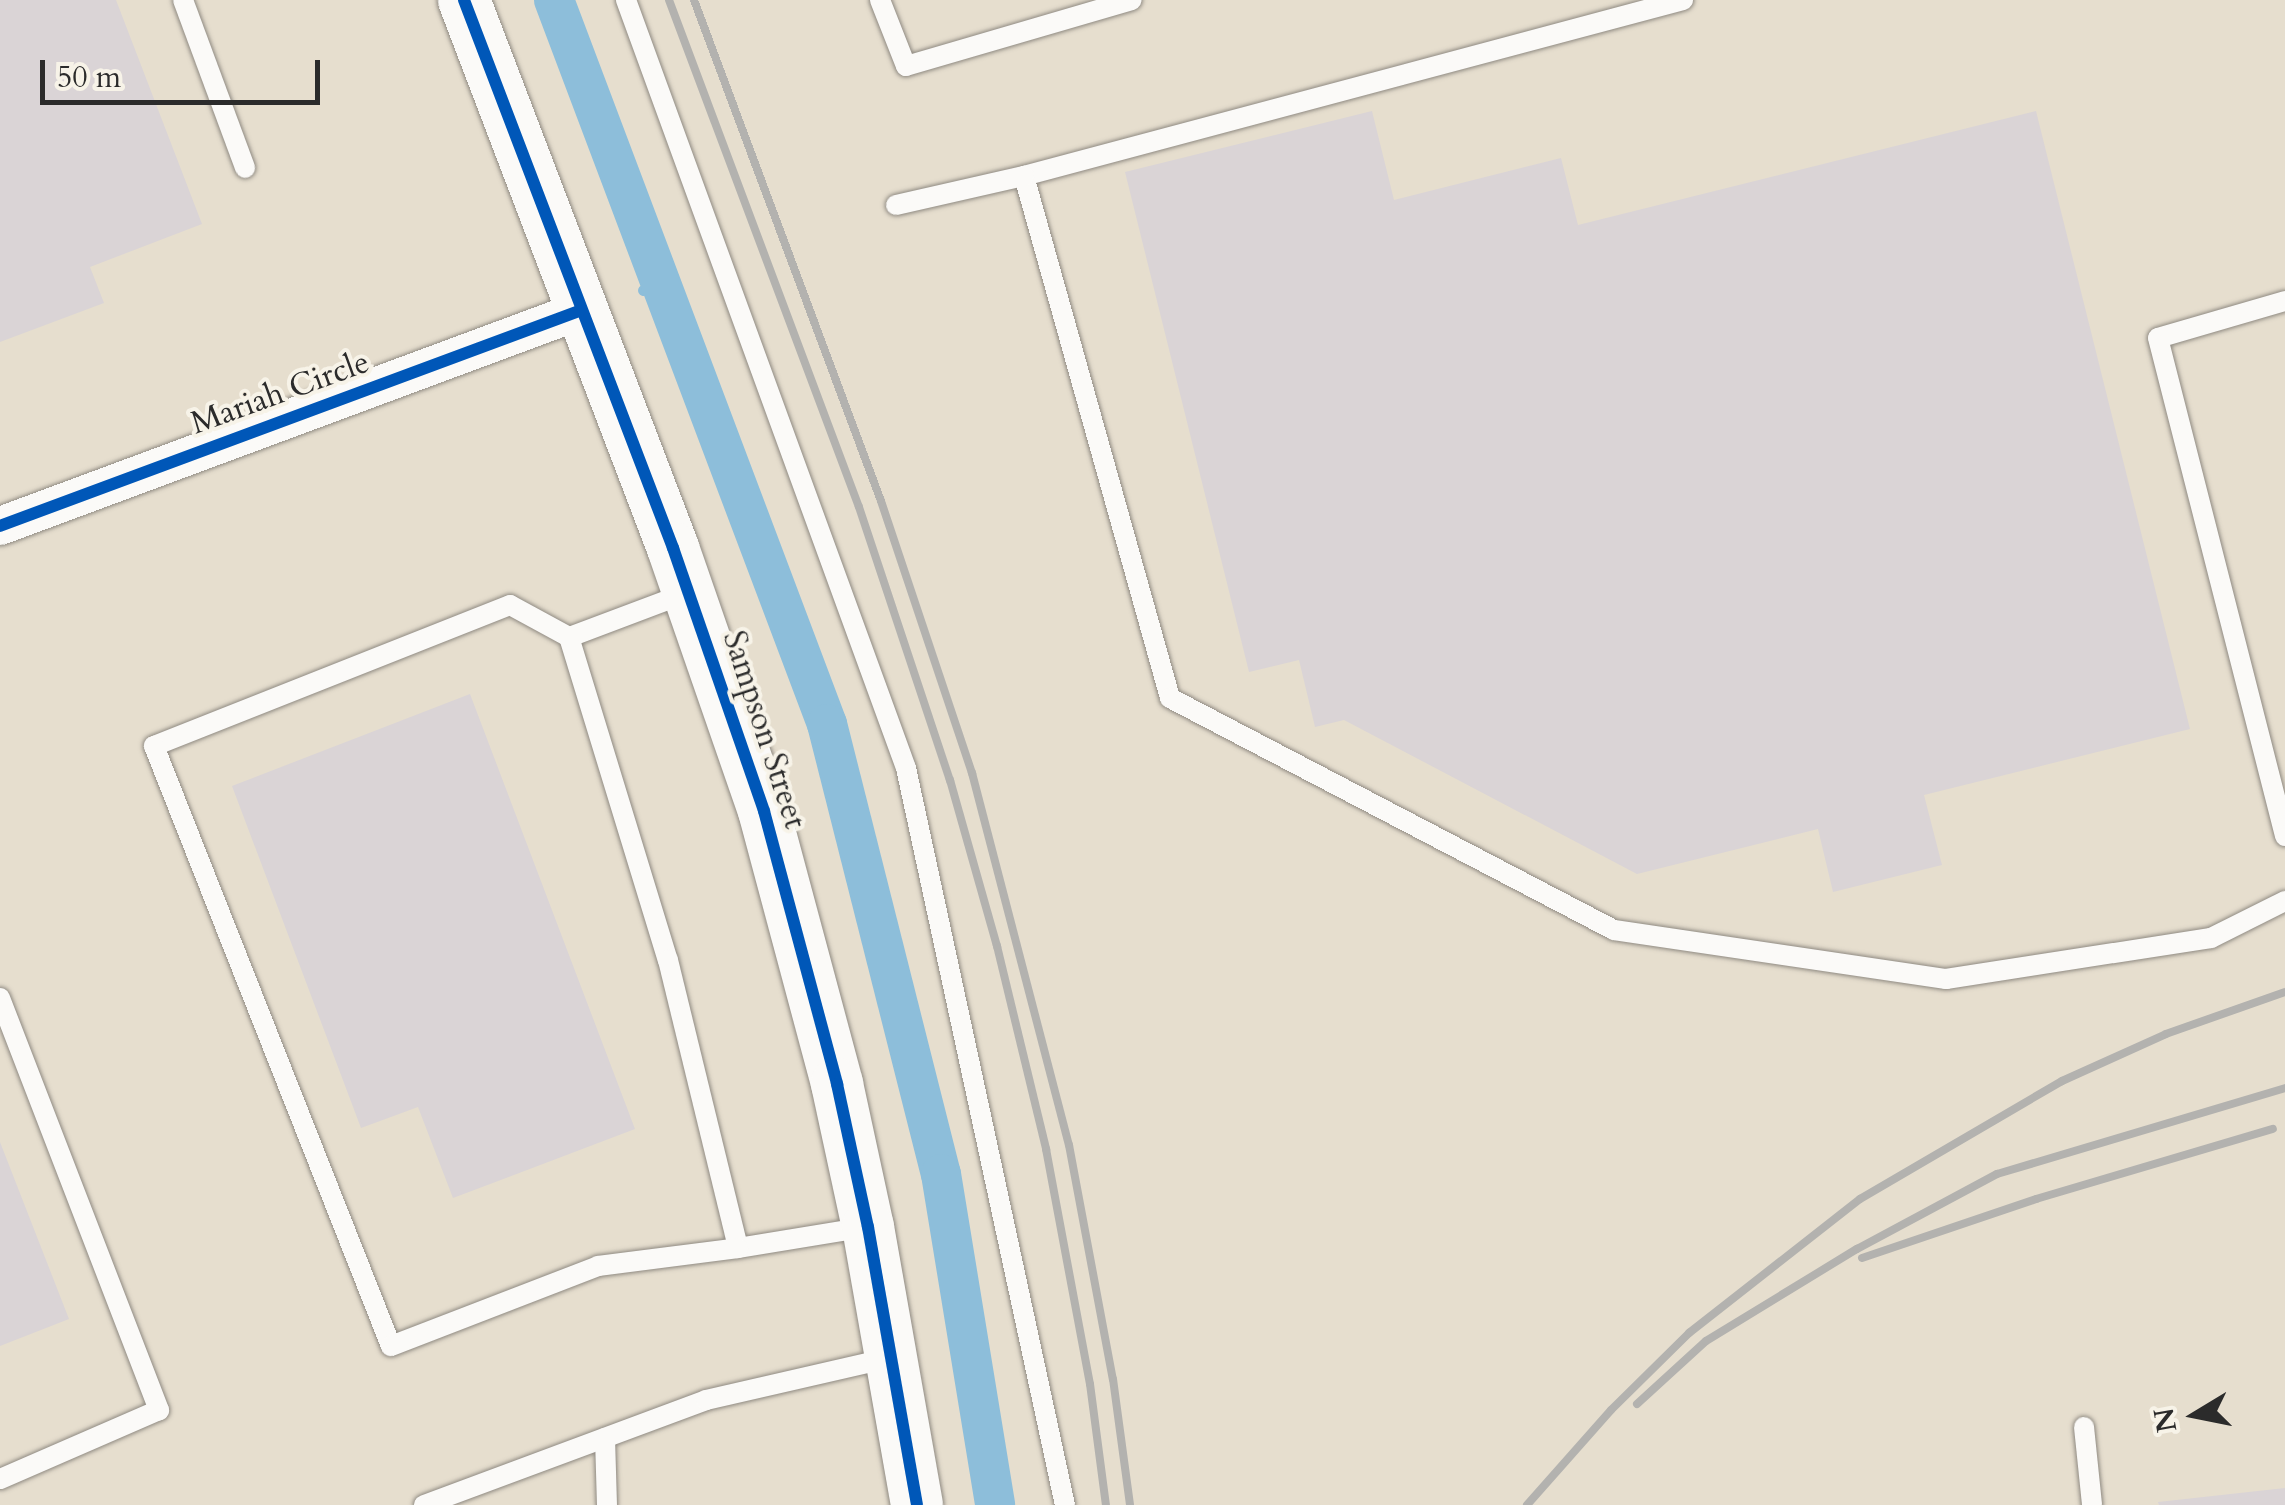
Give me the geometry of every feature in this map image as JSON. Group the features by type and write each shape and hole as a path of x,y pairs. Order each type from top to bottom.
{"street":[{"name":"Sampson Street","path":"464,0 558,238 579,311 689,592 764,810 837,1084 868,1226 917,1505"},
{"name":"Mariah Circle","path":"0,526 579,311"}],"lane":[{"path":"183,0 245,168"},
{"path":"626,0 906,768 1066,1505"},
{"path":"880,0 906,66 1132,0"},
{"path":"896,205 1024,176 1683,0"},
{"path":"1024,176 1170,698 1614,930 1946,979 2211,938 2285,901"},
{"path":"2285,300 2158,338 2285,836"},
{"path":"569,636 689,592"},
{"path":"738,1248 668,960 569,636 510,604 154,746 391,1346 598,1266 738,1248 868,1226"},
{"path":"0,998 159,1410 0,1480"},
{"path":"424,1505 706,1400 892,1358"},
{"path":"2084,1427 2092,1505"},
{"path":"605,1438 607,1505"}],"building":[{"path":"0,0 116,0 202,224 90,267 104,303 0,342"},
{"path":"1372,111 1394,200 1561,158 1578,225 2036,111 2190,729 1924,795 1942,865 1833,892 1818,829 1637,874 1344,720 1315,727 1299,660 1249,672 1125,172"},
{"path":"470,694 635,1129 453,1198 418,1107 361,1128 232,786"},
{"path":"0,1142 69,1319 0,1346"},
{"path":"2285,1488 2285,1505 2158,1502"}],"waterway":[{"path":"554,0 827,724 941,1174 995,1505"},
{"path":"643,290 660,281"},
{"path":"949,1293 960,1290"}],"railway":[{"path":"669,0 859,507 950,780 997,946 1046,1149 1090,1384 1106,1505"},
{"path":"694,0 881,501 972,773 1069,1145 1113,1379 1130,1505"},
{"path":"1527,1505 1611,1410 1689,1333 1860,1199 2062,1081 2166,1034 2285,992"},
{"path":"1637,1404 1706,1341 1857,1249 1997,1174 2285,1088"},
{"path":"1862,1258 2036,1199 2273,1129"}],"cycle path":[{"path":"464,0 673,548 764,811 837,1084 868,1227 917,1505"},
{"path":"0,526 579,311"}]}
